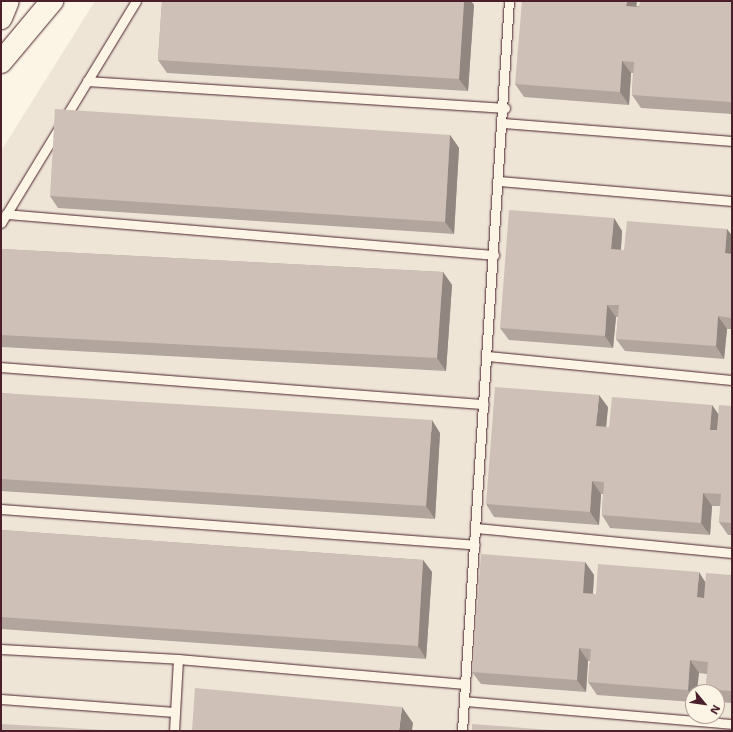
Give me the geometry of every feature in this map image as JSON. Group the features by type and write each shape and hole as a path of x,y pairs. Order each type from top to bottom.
{"main road":[{"path":"1,18 8,1"},
{"path":"1,62 52,1"}],"lane":[{"path":"1,223 136,1"},
{"path":"462,731 500,181 509,1"},
{"path":"87,81 504,108"},
{"path":"503,123 732,141"},
{"path":"500,181 732,201"},
{"path":"6,214 494,255"},
{"path":"488,356 732,380"},
{"path":"1,367 484,404"},
{"path":"1,509 475,545"},
{"path":"476,528 732,553"},
{"path":"1,649 178,659 465,684"},
{"path":"174,731 178,659"},
{"path":"1,699 175,712"},
{"path":"464,701 732,724"}],"shaded area":[{"path":"95,1 732,1 732,731 1,731 1,151"}],"building":[{"path":"162,1 464,1 459,79 158,60"},
{"path":"522,1 627,1 626,6 639,7 640,1 732,1 731,102 632,95 634,62 622,61 620,92 515,84"},
{"path":"55,109 450,135 445,222 50,196"},
{"path":"509,210 614,218 611,249 624,250 627,221 727,229 725,253 732,254 732,318 718,316 716,346 616,339 619,305 607,305 605,336 500,328"},
{"path":"1,249 443,272 437,358 1,335"},
{"path":"495,387 599,395 596,426 609,427 612,397 712,405 710,430 717,430 719,405 732,406 732,523 719,522 721,494 703,493 701,523 602,515 604,482 592,481 590,512 486,504"},
{"path":"1,393 432,420 426,506 1,479"},
{"path":"1,530 423,560 418,646 1,617"},
{"path":"481,554 585,562 583,593 596,594 598,564 699,572 697,597 704,598 706,573 732,575 732,691 725,690 725,684 706,684 708,662 690,660 688,684 685,684 685,690 588,682 591,649 579,648 577,680 472,672"},
{"path":"195,688 402,707 399,731 192,731"},
{"path":"1,724 123,731 1,731"},
{"path":"472,724 564,731 472,731"}]}
